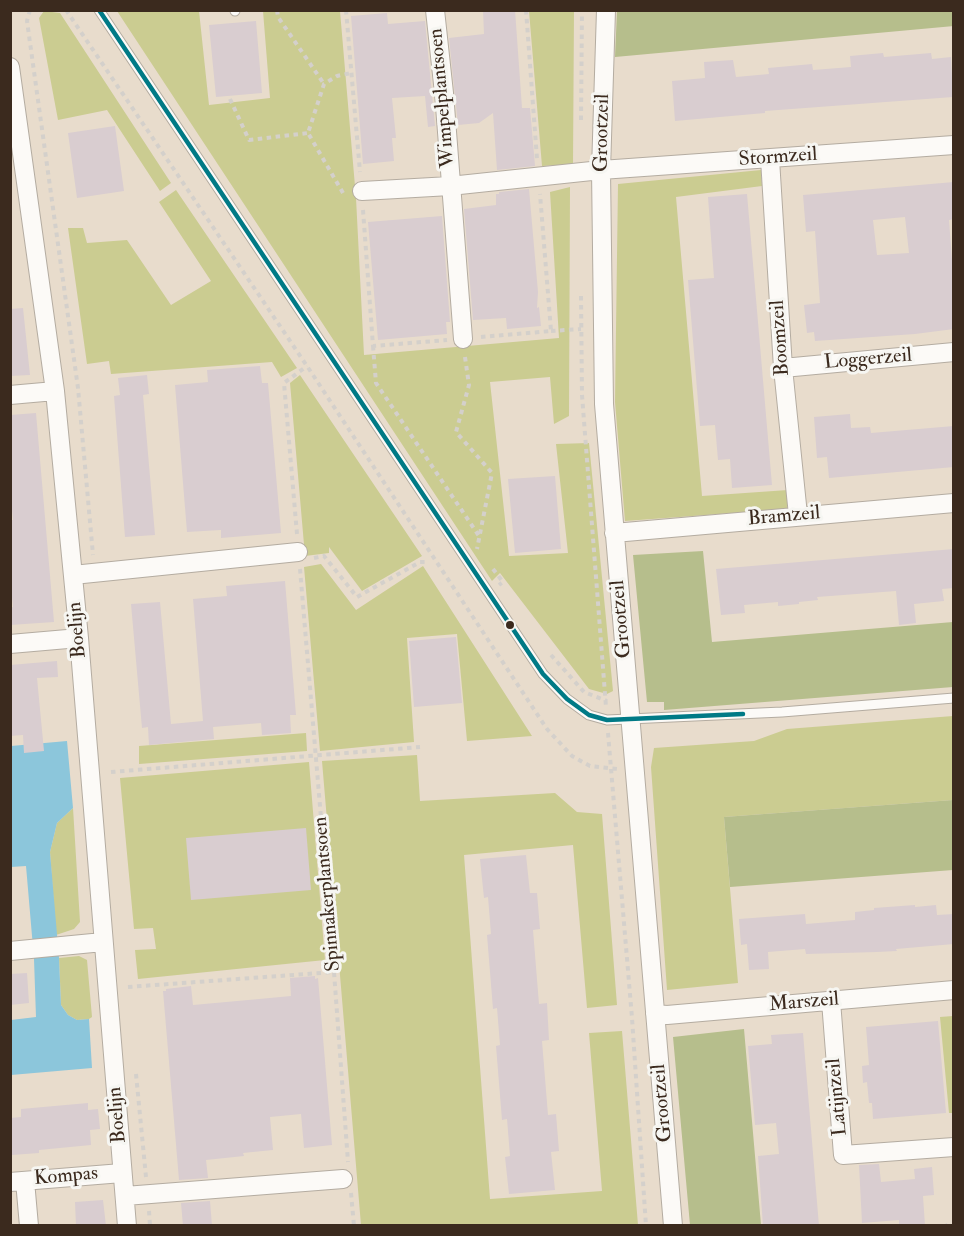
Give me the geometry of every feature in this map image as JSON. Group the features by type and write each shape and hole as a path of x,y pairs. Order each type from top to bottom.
{"street":[{"name":"Wimpelplantsoen","path":"435,10 463,339"},
{"name":"Grootzeil","path":"606,10 601,170 603,404 673,1226"},
{"name":"Boelijn","path":"10,67 17,163 55,391 79,638 127,1226"},
{"name":"Stormzeil","path":"601,170 954,145"},
{"name":"Boomzeil","path":"770,159 783,368 798,515"},
{"name":"Wimpelplantsoen","path":"362,191 450,186 601,170"},
{"name":"Loggerzeil","path":"783,368 954,352"},
{"path":"10,395 55,391"},
{"name":"Bramzeil","path":"614,533 954,503"},
{"path":"73,575 299,557"},
{"path":"10,644 79,638"},
{"path":"17,951 103,942"},
{"name":"Marszeil","path":"655,1014 667,1015 954,990"},
{"name":"Latijnzeil","path":"831,1000 843,1155 954,1147"},
{"name":"Kompas","path":"18,1182 122,1173"},
{"path":"125,1196 347,1178"},
{"path":"18,1182 29,1226"}],"lane":[{"path":"99,10 543,674 567,699 589,715 607,720 630,720 782,712 954,698"}],"path":[{"path":"66,10 307,366"},
{"path":"277,10 278,17 324,84"},
{"path":"351,73 337,76 324,84 308,133 342,193 362,191"},
{"path":"230,99 249,140 308,133"},
{"path":"551,331 581,329"},
{"path":"463,339 469,385 456,432 492,473 477,549 483,557"},
{"path":"372,346 376,383 479,536"},
{"name":"Spinnakerplantsoen","path":"307,366 284,383 334,972 347,1178 354,1226"},
{"name":"Grootzeil","path":"307,366 547,729 572,756 590,766 610,769 632,1018 646,1226"},
{"path":"299,557 324,556 357,597 420,562 428,562"},
{"path":"489,593 503,582 490,566"},
{"path":"551,655 584,692 606,701"},
{"path":"111,772 420,747"},
{"path":"128,987 334,972"}],"green space":[{"path":"953,10 954,26 615,57 617,11"},
{"path":"44,11 60,13 171,183 160,191 107,110 58,120 39,18"},
{"path":"117,11 199,11 209,105 270,98 263,11 340,11 356,198 364,355 559,338 550,192 570,187 569,416 554,424 550,377 490,382 509,556 568,553 556,444 589,443 613,691 607,694 589,689 500,573 492,581"},
{"path":"529,11 574,11 573,164 542,166"},
{"path":"761,170 762,186 676,197 702,496 788,490 787,509 625,521 615,402 618,184"},
{"path":"176,190 297,368 281,377 272,362 111,374 109,361 87,364 68,228 83,228 87,243 127,240 171,305 211,281 159,202"},
{"path":"300,375 422,556 362,591 329,547 329,553 305,556 290,383"},
{"path":"703,551 712,642 953,622 953,687 664,710 664,702 647,702 633,555"},
{"path":"321,564 356,610 423,566 532,736 467,741 457,634 407,638 414,742 320,751 304,567"},
{"path":"953,716 953,800 724,817 738,983 667,990 651,767 654,748 754,741 787,729"},
{"path":"306,733 307,751 139,764 139,746"},
{"path":"417,755 420,801 555,793 577,812 602,814 617,1005 587,1008 573,845 464,855 490,1199 602,1191 589,1033 622,1031 638,1225 361,1225 322,761"},
{"path":"309,762 325,960 138,979 135,950 156,949 153,928 134,929 120,778"},
{"path":"953,800 953,870 730,887 724,817"},
{"path":"73,808 80,922 74,929 56,935 50,852 57,823"},
{"path":"79,956 87,960 92,1017 77,1020 68,1015 61,1005 59,958"},
{"path":"953,1016 954,1113 949,1113 940,1017"},
{"path":"744,1029 761,1225 690,1225 673,1037"}],"water":[{"path":"67,741 73,808 57,823 50,852 61,1005 68,1015 77,1020 89,1019 92,1068 11,1075 11,1020 36,1017 34,959 26,866 11,867 11,746"}],"building":[{"path":"483,10 515,10 522,108 530,108 535,166 497,170 493,113 479,123 458,125 449,38 484,34"},
{"path":"387,13 388,24 425,21 435,126 428,127 425,96 392,98 396,138 392,138 394,161 363,164 351,16"},
{"path":"256,21 262,93 216,97 209,25"},
{"path":"883,53 884,57 931,53 932,59 951,57 953,97 765,111 765,113 675,121 672,81 705,78 704,62 733,60 736,77 769,74 768,68 812,64 813,70 851,67 850,56"},
{"path":"115,126 124,191 77,198 68,133"},
{"path":"954,182 954,219 949,220 954,286 954,329 815,341 814,332 807,333 804,305 820,303 815,231 806,232 803,195","holes":["905,217 909,253 877,255 873,220"]},
{"path":"529,189 538,292 537,308 539,307 541,326 507,329 506,318 473,320 464,209 496,205 496,194 499,192"},
{"path":"747,194 772,485 732,488 730,459 718,460 715,425 700,426 688,280 714,278 708,197"},
{"path":"442,216 450,322 446,322 447,334 378,340 368,222"},
{"path":"23,308 30,375 10,376 10,309"},
{"path":"260,366 262,383 268,383 281,533 221,538 221,530 187,532 175,385 208,382 207,370"},
{"path":"147,375 149,394 143,395 155,535 125,537 114,396 120,395 118,378"},
{"path":"36,413 54,622 10,625 10,608 13,607 10,579 10,520 13,520 10,489 10,415"},
{"path":"850,414 851,428 870,427 871,433 954,426 954,467 829,478 827,457 817,458 814,417"},
{"path":"555,476 561,549 515,553 508,479"},
{"path":"954,549 954,588 942,589 944,601 914,604 916,623 899,625 896,591 817,597 818,600 778,606 778,602 744,605 745,613 721,615 716,569"},
{"path":"285,581 296,715 290,715 291,733 262,735 261,723 213,727 214,739 149,745 148,727 142,728 131,604 160,602 171,724 203,721 193,599 227,596 226,586"},
{"path":"456,637 462,703 414,707 409,641"},
{"path":"57,661 58,677 37,678 44,751 24,753 23,735 10,736 10,665"},
{"path":"306,828 311,890 191,900 186,838"},
{"path":"526,855 530,893 537,893 540,929 533,930 539,1004 547,1003 549,1040 542,1041 548,1115 556,1114 559,1151 551,1152 555,1190 509,1194 505,1157 510,1156 507,1119 502,1120 496,1046 500,1045 497,1008 493,1009 487,935 491,934 488,897 484,898 480,859"},
{"path":"915,905 915,907 936,905 937,915 954,914 954,944 877,952 806,954 805,949 768,952 769,969 749,970 747,944 741,945 739,919 805,914 806,924 855,920 855,912"},
{"path":"27,973 29,1003 10,1005 10,974"},
{"path":"315,976 315,979 318,978 332,1145 304,1148 301,1114 270,1117 273,1150 206,1160 208,1178 179,1180 163,991 191,986 193,1005 291,996 290,978"},
{"path":"938,1021 946,1113 873,1119 867,1082 863,1083 862,1066 869,1065 866,1027"},
{"path":"803,1033 819,1226 763,1226 758,1156 779,1154 776,1123 755,1125 748,1046 772,1044 771,1035"},
{"path":"88,1103 88,1110 98,1109 100,1129 90,1130 91,1145 12,1155 10,1118 21,1117 21,1109"},
{"path":"879,1164 881,1182 915,1179 914,1169 932,1167 934,1195 923,1196 925,1226 899,1226 899,1220 862,1223 859,1165"},
{"path":"103,1200 106,1226 76,1226 75,1202"},
{"path":"210,1201 212,1226 183,1226 181,1203"}],"transit line":[{"path":"99,10 543,674 567,699 589,715 607,720 743,714"}]}
